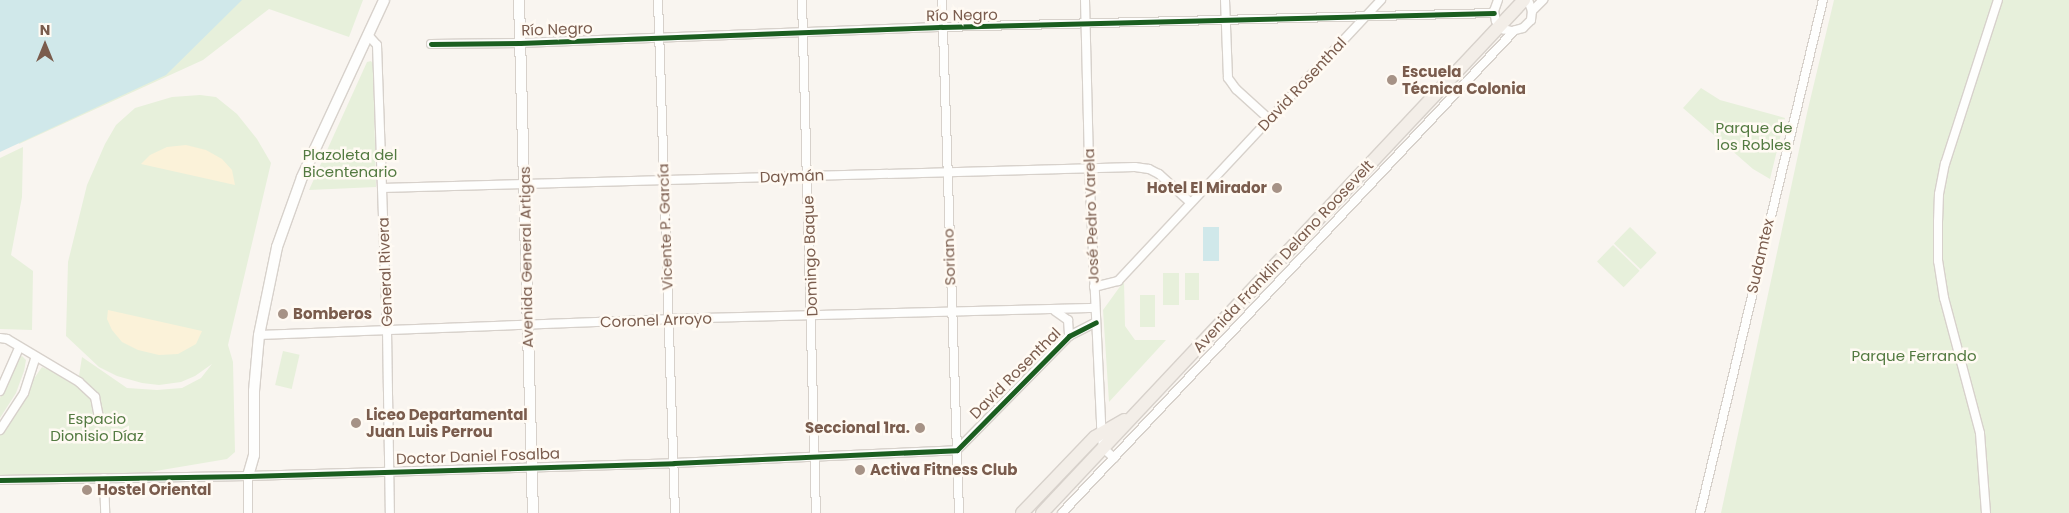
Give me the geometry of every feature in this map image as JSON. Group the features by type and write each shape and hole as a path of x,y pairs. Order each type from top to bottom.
{"main road":[{"name":"Avenida Franklin Delano Roosevelt","path":"1042,513 1524,0"},
{"path":"1022,513 1098,435 1135,414"}],"street":[{"path":"248,513 248,476 254,456 254,391 259,335 270,276 285,221 302,177 384,0"},
{"name":"Avenida General Artigas","path":"519,0 533,513"},
{"name":"Vicente P. García","path":"658,0 675,513"},
{"name":"Domingo Baque","path":"802,0 816,513"},
{"name":"Soriano","path":"942,0 946,171 960,513"},
{"name":"José Pedro Varela","path":"1085,0 1098,435 1103,448"},
{"path":"1225,0 1228,78 1236,89 1269,119"},
{"name":"David Rosenthal","path":"1094,287 1118,281 1381,0"},
{"path":"1498,0 1494,13 1500,26 1514,31"},
{"path":"1528,0 1532,12"},
{"path":"1062,513 1514,31 1527,25 1532,12 1543,0"},
{"name":"Sudamtex","path":"1700,513 1823,0"},
{"path":"1986,513 1980,434 1944,298 1938,261 1938,222 1939,194 1945,164 1998,0"},
{"name":"Río Negro","path":"431,44 659,39 942,27 1494,13"},
{"name":"General Rivera","path":"368,35 377,45 387,330 390,513"},
{"path":"1433,97 1444,106"},
{"path":"1396,136 1407,145"},
{"name":"Daymán","path":"382,188 1089,167 1149,169 1159,174 1190,202"},
{"name":"Coronel Arroyo","path":"259,335 811,314 1095,308"},
{"path":"1053,310 1068,320 1069,336"},
{"name":"David Rosenthal","path":"957,450 1069,336 1096,322"},
{"path":"0,338 7,340 79,382 88,390 98,405 99,417"},
{"path":"0,390 19,348"},
{"path":"0,430 24,393 36,357"},
{"path":"1103,448 1114,458"},
{"name":"Doctor Daniel Fosalba","path":"0,480 389,472 815,458 957,450"},
{"path":"104,478 105,513"}],"green space":[{"path":"47,0 363,0 349,37 269,9 203,60 19,144"},
{"name":"Parque Ferrando","path":"1834,0 2069,0 2069,513 1721,513 1807,113"},
{"name":"Plazoleta del Bicentenario","path":"371,61 373,64 376,187 309,190 367,62"},
{"name":"Parque de los Robles","path":"1701,88 1720,100 1785,118 1770,179 1753,169 1683,108"},
{"name":"Espacio Dionisio Díaz","path":"200,95 216,97 237,114 257,139 271,163 228,345 233,362 235,452 227,459 126,476 0,476 0,428 42,367 78,382 82,357 127,388 157,390 182,388 201,378 212,364 195,376 181,382 159,385 142,383 117,376 99,367 66,336 68,262 87,185 105,144 116,125 135,108 172,97"},
{"path":"23,147 22,197 11,255 33,271 32,330 0,329 0,158"},
{"path":"1630,227 1657,253 1641,269 1614,244"},
{"path":"1613,245 1640,271 1624,287 1597,262"},
{"path":"1163,273 1179,273 1179,305 1163,305"},
{"path":"1185,273 1199,273 1199,300 1185,300"},
{"path":"1124,281 1125,326 1135,340 1166,340 1109,402 1103,310"},
{"path":"1140,295 1155,295 1155,327 1140,327"},
{"path":"283,351 300,355 292,389 275,385"},
{"path":"22,356 26,360 24,371 16,393 0,418 0,398 19,357"}],"sand":[{"path":"186,145 206,150 222,159 232,170 235,185 141,164 150,155 167,147"},
{"path":"108,310 202,331 196,344 178,354 159,355 138,350 122,342 112,330 107,319"}],"water":[{"path":"0,0 242,0 166,75 0,152"},
{"path":"1203,227 1219,227 1219,261 1203,261"}],"cycle path":[{"path":"431,44 520,43 942,27 1494,13"},
{"path":"0,480 248,476 674,463 957,450 1069,336 1096,322"}],"place":[{"name":"Escuela Técnica Colonia","path":"1392,80"},
{"name":"Hotel El Mirador","path":"1277,188"},
{"name":"Bomberos","path":"283,314"},
{"name":"Liceo Departamental Juan Luis Perrou","path":"356,423"},
{"name":"Seccional 1ra.","path":"920,428"},
{"name":"Activa Fitness Club","path":"860,470"},
{"name":"Hostel Oriental","path":"87,490"}]}
